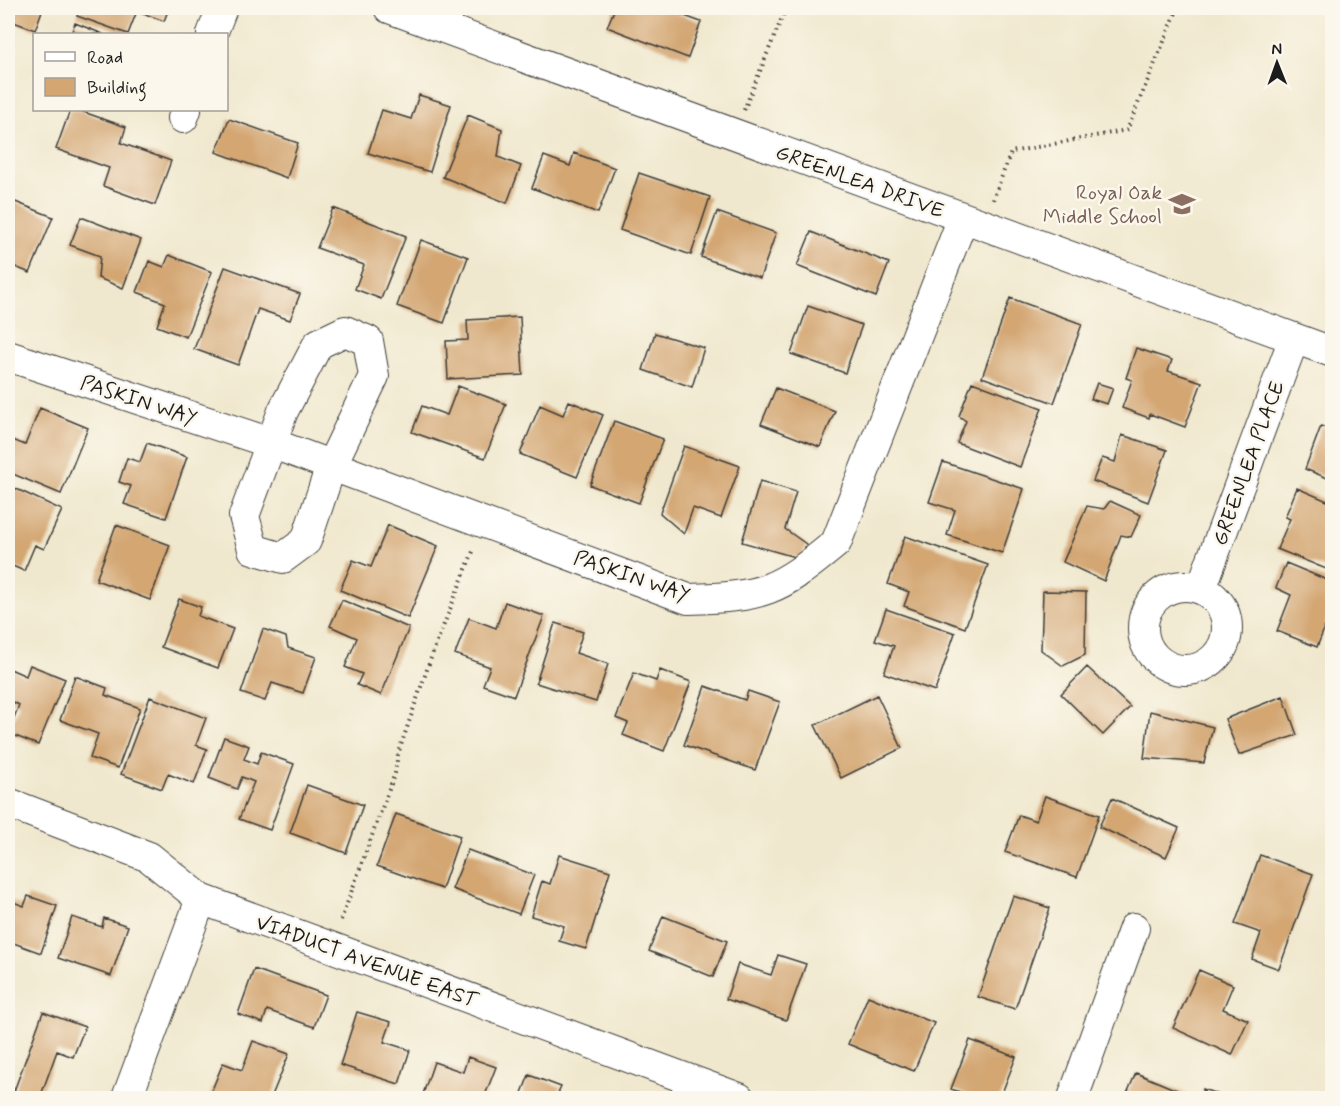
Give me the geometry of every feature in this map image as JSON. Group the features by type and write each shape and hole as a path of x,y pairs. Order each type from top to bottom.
{"street":[{"path":"212,33 222,8"},
{"name":"GREENLEA DRIVE","path":"389,8 1332,352"},
{"name":"PASKIN WAY","path":"8,356 271,443 688,599 737,598 769,591 802,572 836,543 973,222"},
{"path":"345,331 369,341 374,376 331,466 306,541 283,558 253,549 244,516 271,443 283,411 318,344 345,331"},
{"name":"GREENLEA PLACE","path":"1201,589 1294,338"},
{"name":"VIADUCT AVENUE EAST","path":"8,803 149,858 201,899 731,1097"},
{"path":"127,1098 201,899"},
{"path":"1073,1098 1134,928"}],"path":[{"path":"734,135 786,8"},
{"path":"973,222 1011,152 1127,130 1178,8"},
{"path":"331,948 394,773 398,754 429,664 483,523"}],"building":[{"path":"8,8 43,8 35,30 8,20"},
{"path":"80,8 169,8 164,21 137,11 128,33 77,16"},
{"path":"615,8 663,8 701,22 688,58 607,27"},
{"path":"75,23 100,33 71,33"},
{"path":"419,95 451,105 430,172 368,153 382,110 411,119"},
{"path":"70,111 81,111 126,127 121,143 171,161 155,205 103,186 109,168 56,149"},
{"path":"468,115 502,129 498,157 521,166 507,203 443,177"},
{"path":"229,119 298,143 287,178 216,152"},
{"path":"574,153 615,168 598,213 532,188 544,156 570,166"},
{"path":"639,173 710,197 691,255 620,230"},
{"path":"8,199 53,217 30,273 8,264"},
{"path":"333,208 406,236 381,299 355,289 364,265 317,248"},
{"path":"717,212 776,233 760,278 701,257"},
{"path":"81,217 141,240 123,288 98,278 100,256 70,245"},
{"path":"811,232 889,263 876,297 797,266"},
{"path":"421,240 468,257 444,323 397,306"},
{"path":"169,255 212,272 186,337 157,326 165,303 137,292 149,261 164,267"},
{"path":"225,267 300,294 290,320 258,309 238,365 194,349"},
{"path":"1010,298 1082,324 1054,403 982,377"},
{"path":"808,306 862,325 845,373 791,354"},
{"path":"520,317 523,375 448,379 446,341 468,340 467,320"},
{"path":"655,333 704,348 692,387 643,370"},
{"path":"1136,348 1172,360 1168,371 1202,382 1185,427 1150,414 1149,418 1122,408 1132,380 1126,378"},
{"path":"972,382 1042,408 1020,467 957,443 966,421 959,416"},
{"path":"1097,383 1113,388 1107,404 1091,399"},
{"path":"458,386 506,404 485,458 412,432 422,406 447,415"},
{"path":"776,388 835,411 820,447 761,424"},
{"path":"569,401 603,415 577,477 520,454 540,405 563,415"},
{"path":"40,408 88,428 61,494 8,472 8,438 25,445"},
{"path":"614,421 663,439 639,503 590,485"},
{"path":"1321,426 1332,431 1332,480 1305,469"},
{"path":"1122,435 1167,450 1148,502 1093,481 1102,458 1115,462"},
{"path":"147,443 187,457 166,518 124,504 131,486 119,482 127,458 140,462"},
{"path":"684,446 740,466 721,518 693,508 684,534 660,513"},
{"path":"943,462 1024,489 1002,553 947,535 955,510 929,502"},
{"path":"760,481 796,492 785,529 806,544 802,559 742,542"},
{"path":"8,485 62,510 44,549 35,545 24,571 8,564"},
{"path":"1297,488 1332,503 1331,571 1277,549 1290,519 1285,517"},
{"path":"1110,501 1141,515 1131,537 1121,535 1104,581 1063,562 1087,506 1104,509"},
{"path":"116,525 170,545 150,600 96,580"},
{"path":"388,525 438,546 408,618 340,590 353,560 371,567"},
{"path":"905,536 988,565 965,628 904,606 909,592 888,584"},
{"path":"1286,563 1332,582 1332,615 1330,614 1317,647 1277,631 1291,595 1276,588"},
{"path":"1043,591 1086,592 1085,655 1063,666 1041,650"},
{"path":"179,599 201,607 198,616 233,629 218,668 161,647"},
{"path":"342,600 409,628 381,695 357,685 362,674 345,667 357,638 330,626"},
{"path":"505,602 544,616 514,696 483,685 490,667 455,654 469,618 496,628"},
{"path":"886,609 955,633 935,691 884,673 894,646 875,640"},
{"path":"555,623 583,632 576,653 608,664 596,702 536,683"},
{"path":"263,629 286,637 288,648 316,657 303,693 272,683 265,701 241,693"},
{"path":"30,665 65,679 38,745 8,733 19,705 8,700 8,668 26,676"},
{"path":"1087,667 1130,707 1103,735 1061,694"},
{"path":"660,670 691,682 664,751 623,735 628,723 616,718 634,673 656,681"},
{"path":"75,676 107,688 105,695 140,708 118,768 90,758 98,734 60,720"},
{"path":"705,686 745,700 748,691 780,702 755,770 684,745"},
{"path":"877,695 902,748 841,778 815,725"},
{"path":"1283,696 1297,735 1239,755 1225,719"},
{"path":"150,697 206,718 196,745 207,749 194,784 168,774 162,789 121,774"},
{"path":"1150,711 1213,727 1204,763 1144,758"},
{"path":"224,737 249,746 244,759 257,764 261,752 294,764 270,830 239,819 254,782 242,777 237,789 209,778"},
{"path":"307,785 363,805 346,853 290,833"},
{"path":"1045,796 1099,815 1077,877 1005,852 1019,815 1036,821"},
{"path":"1112,798 1179,828 1166,857 1099,827"},
{"path":"396,814 460,836 442,889 377,866"},
{"path":"468,850 534,875 519,914 452,889"},
{"path":"559,855 610,871 586,949 559,941 564,926 531,916 542,881 550,884"},
{"path":"1260,855 1313,874 1279,969 1252,959 1261,933 1235,924"},
{"path":"28,896 57,906 41,953 8,941 8,900 24,906"},
{"path":"1013,896 1050,908 1015,1009 978,997"},
{"path":"663,916 727,941 713,977 649,951"},
{"path":"72,917 102,927 104,918 128,926 111,976 58,958"},
{"path":"778,955 806,964 786,1020 726,999 738,964 771,975"},
{"path":"254,969 326,995 314,1027 267,1010 263,1023 238,1014"},
{"path":"1199,970 1233,985 1223,1009 1248,1020 1232,1055 1173,1028"},
{"path":"868,996 934,1023 914,1071 848,1044"},
{"path":"43,1012 85,1027 73,1057 57,1051 40,1098 35,1098 14,1091"},
{"path":"357,1012 391,1022 384,1042 410,1050 399,1084 340,1065"},
{"path":"970,1040 1016,1057 1000,1098 978,1098 951,1089"},
{"path":"253,1041 289,1054 271,1098 243,1098 231,1094 230,1098 209,1097 223,1063 242,1070"},
{"path":"468,1057 496,1067 484,1098 422,1097 434,1062 463,1072"},
{"path":"1136,1073 1196,1098 1125,1098"},
{"path":"529,1075 561,1087 556,1098 520,1098"},
{"path":"1203,1089 1228,1098 1200,1098"}],"place":[{"name":"Royal Oak Middle School","path":"1182,204"}]}
